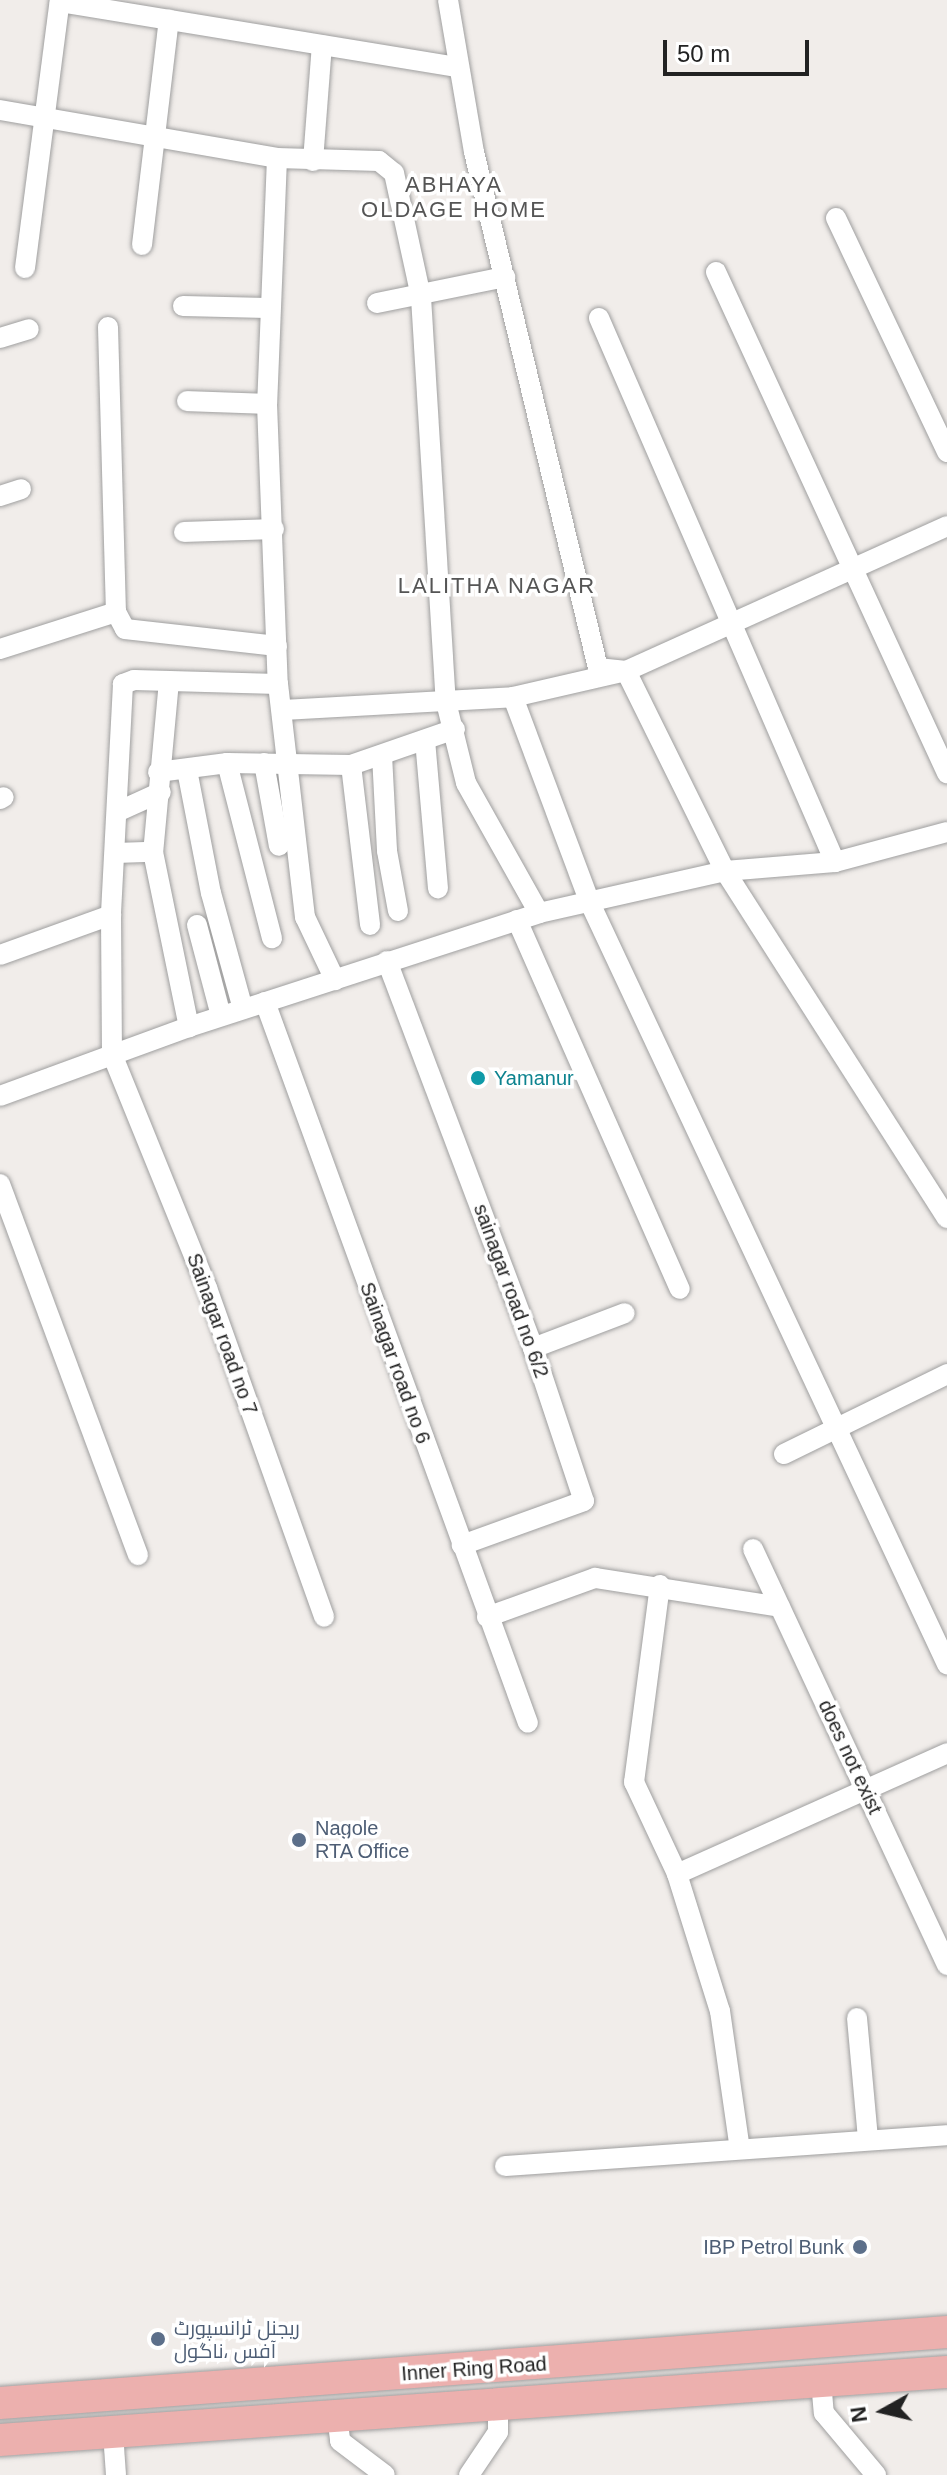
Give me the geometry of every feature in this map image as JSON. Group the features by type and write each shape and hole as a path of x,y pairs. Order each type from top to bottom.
{"highway":[{"name":"Inner Ring Road","path":"0,2403 947,2332"},
{"name":"Inner Ring Road","path":"0,2440 947,2372"}],"street":[{"path":"448,0 457,67 598,668 626,671"},
{"path":"25,268 60,1 457,67"},
{"path":"142,245 169,20"},
{"path":"313,161 322,45"},
{"path":"0,110 277,158 379,161 394,173 421,297 446,702 466,783 539,913"},
{"path":"277,158 267,308 267,404 278,684 290,764 305,917 335,980"},
{"path":"836,218 947,452"},
{"path":"716,272 947,773"},
{"path":"377,303 421,297 505,277"},
{"path":"183,306 267,308"},
{"path":"599,318 835,862"},
{"path":"108,327 116,612 125,629 277,646"},
{"path":"0,338 29,329"},
{"path":"187,401 267,404"},
{"path":"0,496 21,489"},
{"path":"283,710 513,697 626,671 947,526"},
{"path":"184,532 274,529"},
{"path":"0,649 116,612"},
{"path":"626,671 725,871 947,1218"},
{"path":"112,1054 111,915 123,684 169,681 278,684"},
{"path":"169,681 153,852 189,1027"},
{"path":"513,697 590,903 839,1426 947,1664"},
{"path":"117,812 159,782 187,770 227,763 351,765 455,729"},
{"path":"425,740 438,888"},
{"path":"382,755 387,851 398,911"},
{"path":"227,763 272,938"},
{"path":"264,763 279,846"},
{"path":"351,765 370,925"},
{"path":"187,770 211,893 243,1009"},
{"path":"0,1096 221,1016 539,913 725,871 835,862 947,832"},
{"path":"115,853 153,852"},
{"path":"0,955 111,915"},
{"path":"517,920 680,1289"},
{"path":"197,925 221,1016"},
{"name":"sainagar road no 6/2","path":"387,961 533,1348 584,1501 462,1545"},
{"name":"Sainagar road no 6","path":"265,1002 528,1723"},
{"name":"Sainagar road no 7","path":"112,1054 207,1288 324,1617"},
{"path":"0,1184 138,1555"},
{"path":"533,1348 625,1313"},
{"path":"784,1454 947,1374"},
{"name":"does not exist","path":"753,1549 947,1965"},
{"path":"487,1617 595,1578 660,1585 780,1607"},
{"path":"660,1585 634,1782 677,1874 720,2011 740,2149"},
{"path":"677,1874 864,1787 947,1753"},
{"path":"857,2018 868,2140"},
{"path":"505,2166 947,2135"},
{"path":"821,2381 824,2413 876,2475"},
{"path":"469,2475 498,2432 498,2405"},
{"path":"337,2415 340,2441 385,2475"},
{"path":"113,2433 116,2475"}],"place":[{"name":"Yamanur","path":"478,1078"},
{"name":"Nagole RTA Office","path":"299,1840"},
{"name":"IBP Petrol Bunk","path":"860,2247"},
{"name":"ریجنل ٹرانسپورٹ آفس ،ناگول","path":"158,2339"}],"district":[{"name":"ABHAYA OLDAGE HOME","path":"454,196"},
{"name":"LALITHA NAGAR","path":"497,586"}]}
